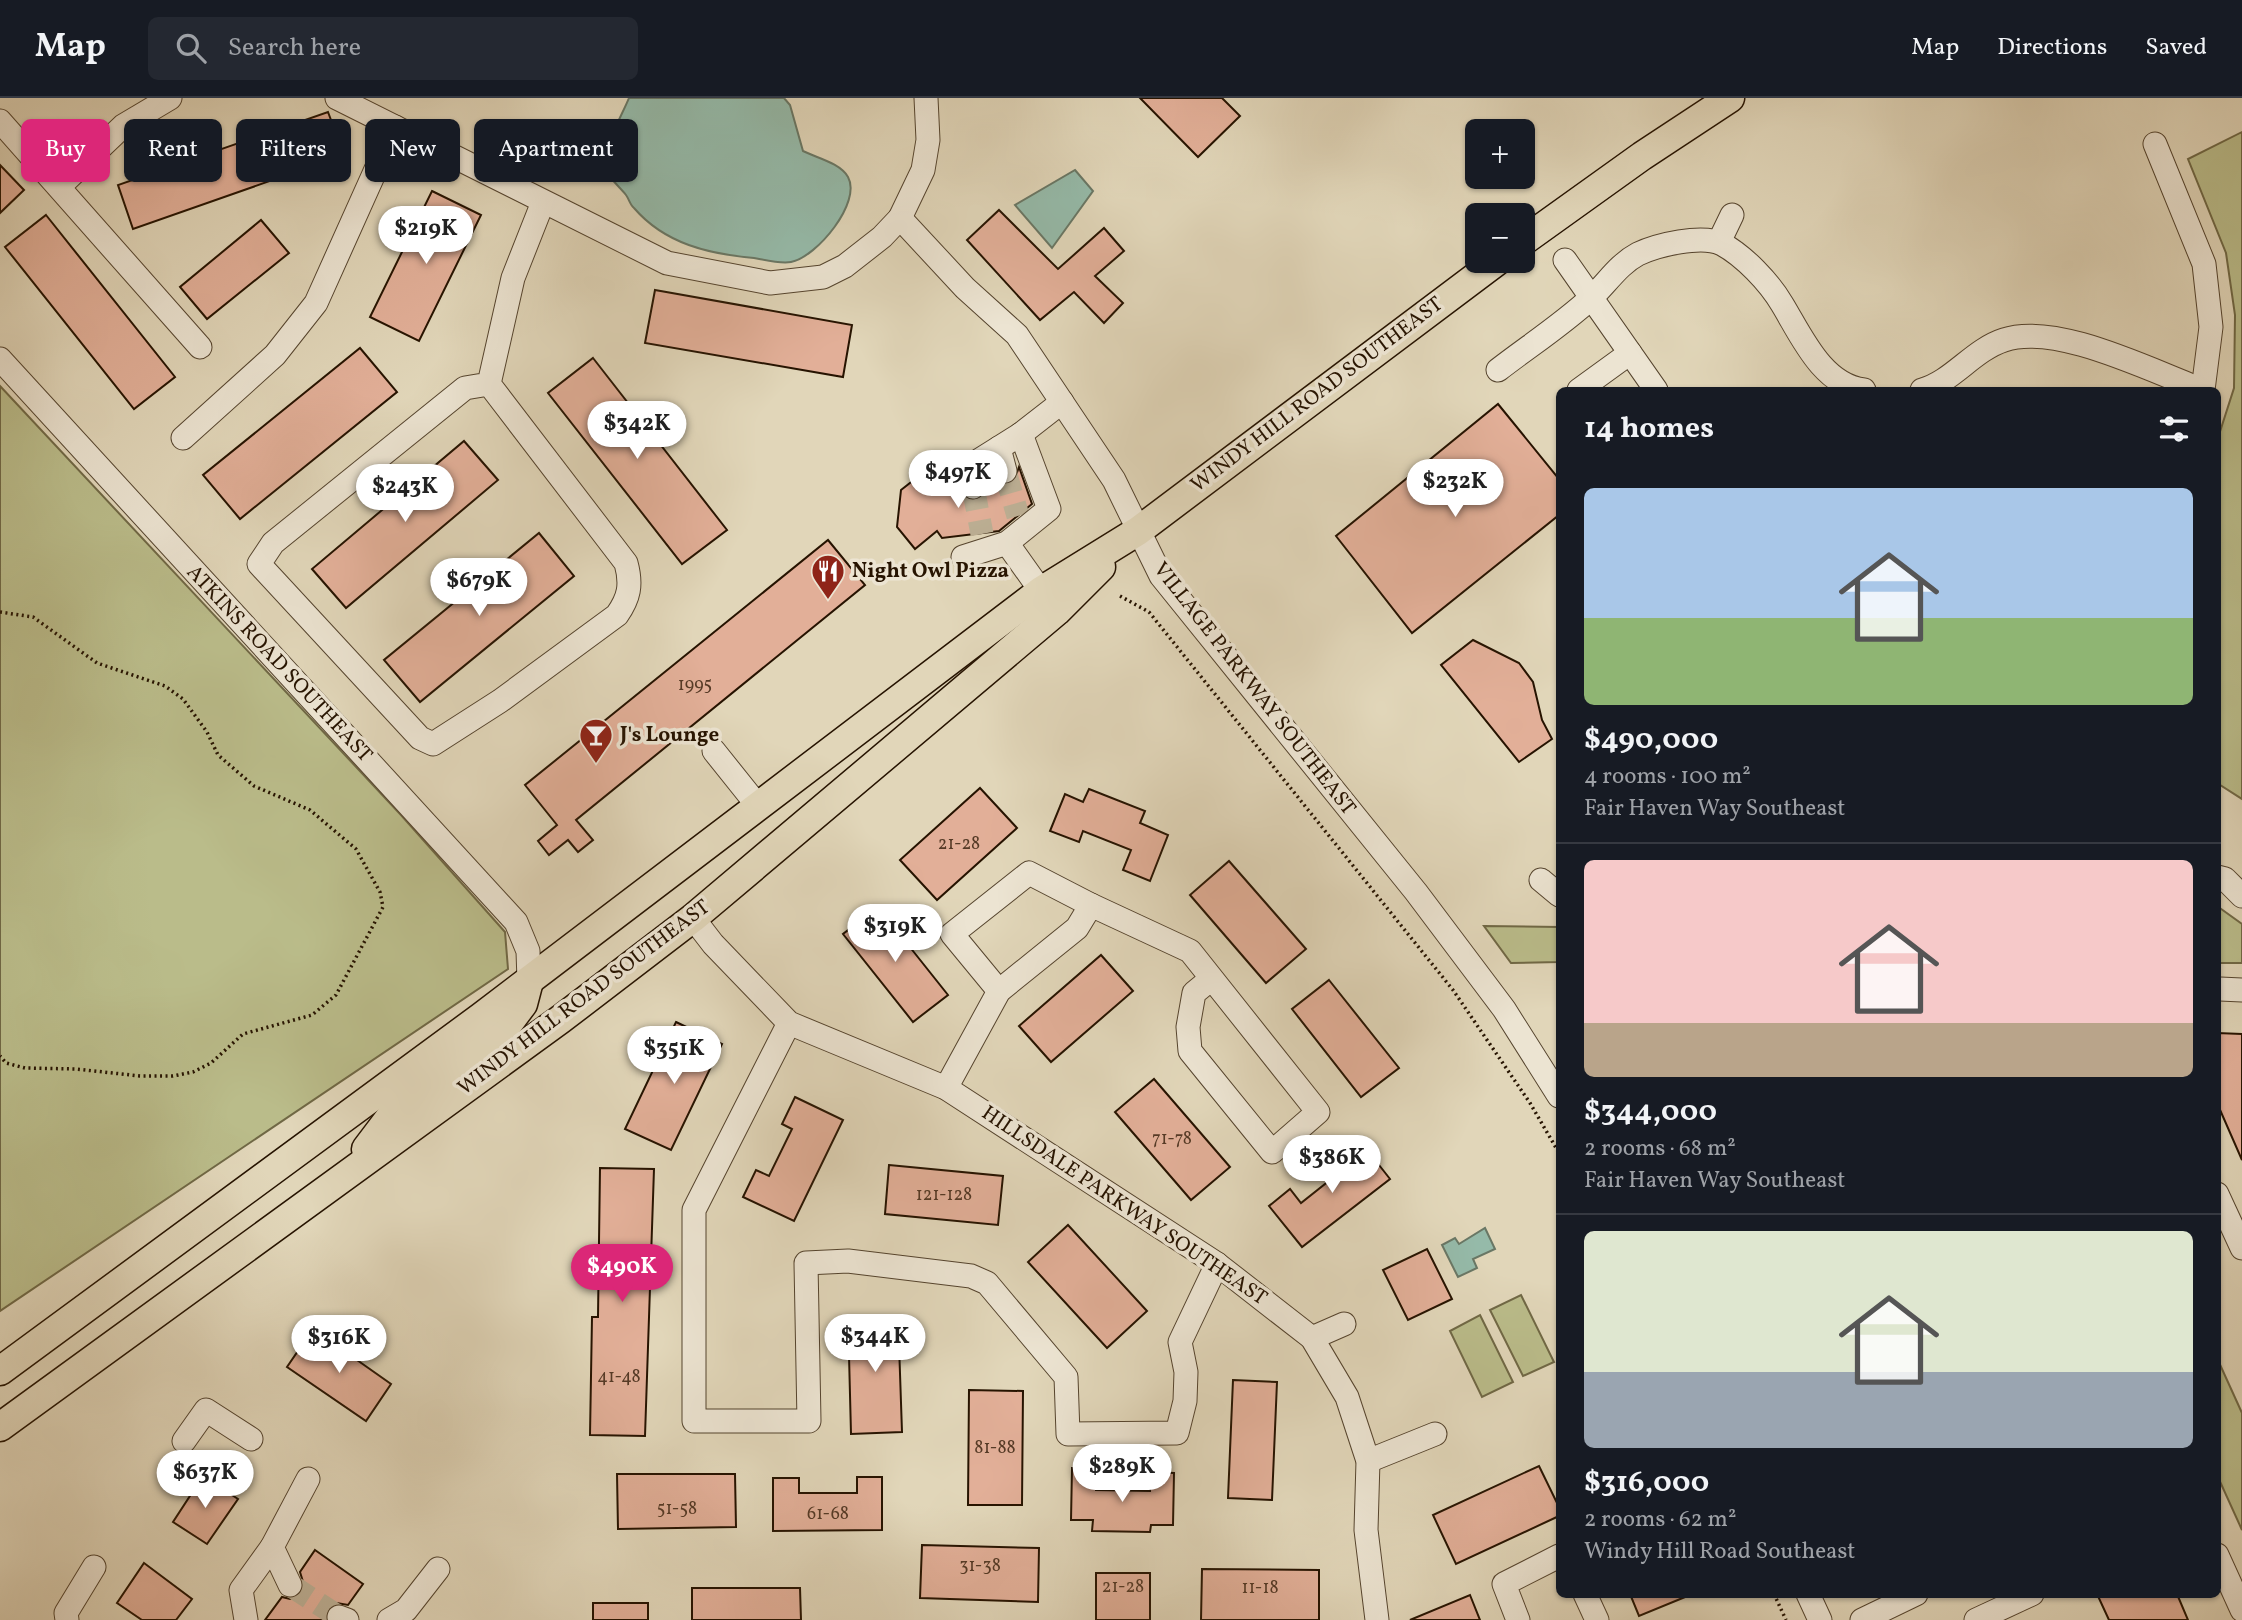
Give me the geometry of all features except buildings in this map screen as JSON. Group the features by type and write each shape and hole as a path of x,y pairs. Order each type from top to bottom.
{"main road":[{"path":"1535,233 1642,156 1730,98"},
{"name":"WINDY HILL ROAD SOUTHEAST","path":"0,1371 529,981 1041,591 1138,531 1481,273"},
{"name":"WINDY HILL ROAD SOUTHEAST","path":"0,1427 693,918 1057,611 1138,531"},
{"path":"345,1176 397,1108 519,1014 529,981"}],"street":[{"path":"60,186 122,126 170,98"},
{"path":"337,98 379,119"},
{"path":"460,160 667,263 689,270 770,283 823,277 845,266 882,237 900,218 923,170 928,139 926,98"},
{"path":"0,121 200,347"},
{"path":"2155,144 2204,264 2211,327 2203,387"},
{"path":"183,438 275,355 316,303 370,182"},
{"path":"488,384 513,278 543,202"},
{"path":"1719,243 1732,215"},
{"name":"VILLAGE PARKWAY SOUTHEAST","path":"900,218 965,288 1017,335 1114,480 1161,576 1416,892 1504,1009 1556,1091"},
{"path":"1498,370 1591,298 1611,275 1637,255 1667,244 1719,243 1744,260 1768,286 1782,303 1796,332 1822,365 1839,380 1856,387"},
{"path":"1565,260 1654,387"},
{"path":"1927,387 1981,351 2005,339 2036,335 2081,342 2195,387"},
{"path":"1583,387 1630,354"},
{"name":"ATKINS ROAD SOUTHEAST","path":"0,359 516,922 528,951 529,981"},
{"path":"488,384 626,564 630,585 627,600 617,615 500,701 433,744 420,737 259,564 273,543 465,388 488,384"},
{"path":"973,487 970,466 1021,434 1062,402"},
{"path":"977,547 1016,530 1049,509 1021,434"},
{"path":"999,448 1005,471"},
{"path":"1016,530 1041,591"},
{"path":"714,751 758,806"},
{"path":"999,991 953,934 1029,873 1189,951 1318,1112 1272,1153 1189,1051 1188,1027 1194,993 1211,979"},
{"path":"2221,878 2242,895"},
{"path":"1541,880 1556,892"},
{"path":"946,1088 999,991 1077,928 1091,905"},
{"name":"HILLSDALE PARKWAY SOUTHEAST","path":"693,918 713,944 789,1023 946,1088 1217,1264 1312,1338 1347,1397 1368,1461 1366,1530 1377,1620"},
{"path":"789,1023 694,1210 694,1421 809,1421 806,1263 848,1261 971,1276 987,1283 1066,1377 1068,1434 1177,1433 1185,1401 1186,1372 1180,1342 1217,1264"},
{"path":"2221,1203 2242,1248"},
{"path":"1312,1338 1345,1324"},
{"path":"184,1441 206,1410 251,1439"},
{"path":"1368,1461 1435,1434"},
{"path":"246,1620 241,1590 272,1547 308,1479"},
{"path":"272,1547 290,1586"},
{"path":"1518,1620 1504,1584 1556,1558"},
{"path":"2221,1564 2242,1610"},
{"path":"67,1620 66,1613 94,1567"},
{"path":"389,1620 406,1610 439,1569"},
{"path":"1587,1598 1597,1620"},
{"path":"1810,1598 1820,1620"},
{"path":"1976,1620 2023,1598"},
{"path":"1862,1620 1907,1605"}],"path":[{"path":"1120,596 1149,612 1453,990 1530,1103 1556,1148"},
{"path":"0,612 33,617 97,663 165,686 183,699 207,732 218,755 227,763 254,786 310,810 356,849 380,892 383,907 336,995 312,1015 243,1034 211,1063 193,1072 173,1076 140,1076 76,1069 24,1068 6,1063 0,1056"},
{"path":"1776,1598 1786,1620"}],"shaded area":[{"path":"629,98 784,98 790,105 803,151 834,164 844,172 851,188 849,200 843,214 824,240 801,258 791,262 721,254 689,245 674,239 646,220 615,182 638,182 638,119 619,119"},
{"path":"2242,132 2242,799 2221,786 2221,429 2234,388 2235,315 2226,253 2188,159"},
{"path":"1075,170 1093,191 1052,248 1015,205"},
{"path":"0,386 401,815 505,932 508,969 0,1311"},
{"path":"2221,909 2242,924 2242,963 2221,963"},
{"path":"1484,926 1556,927 1556,962 1511,963"},
{"path":"1485,1228 1495,1249 1473,1259 1477,1268 1458,1277 1442,1245 1455,1238 1459,1244"},
{"path":"1521,1295 1554,1362 1523,1376 1490,1310"},
{"path":"1480,1315 1513,1382 1482,1397 1450,1331"},
{"path":"2221,1367 2242,1413 2242,1530 2221,1484"}],"tunnel":[{"path":"1005,471 1018,516"},
{"path":"973,487 982,534"},
{"path":"290,1585 339,1617"}],"place":[{"name":"Night Owl Pizza","path":"828,601"},
{"name":"J's Lounge","path":"596,765"}]}
